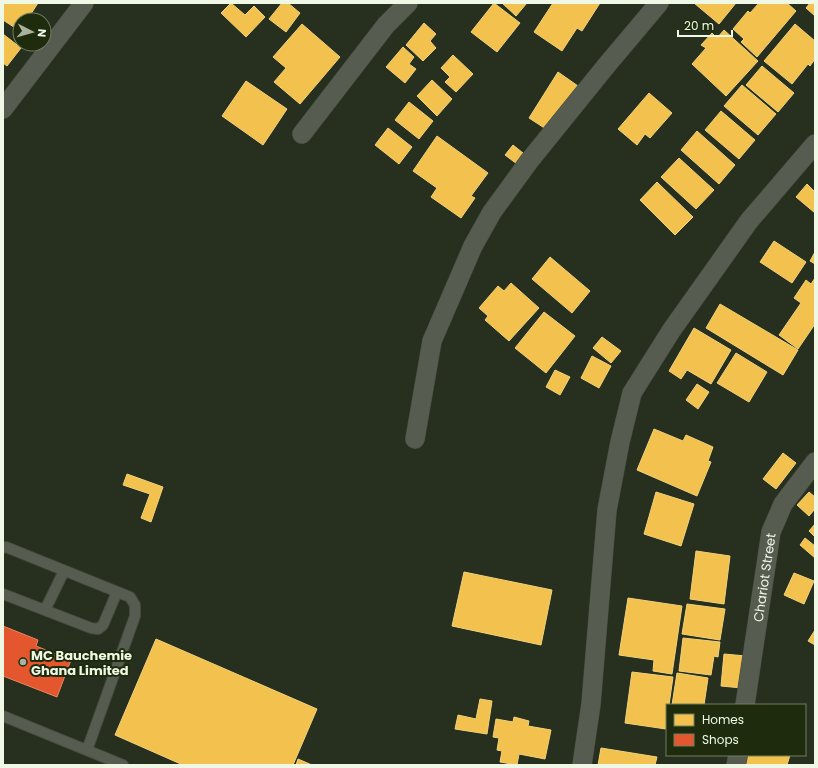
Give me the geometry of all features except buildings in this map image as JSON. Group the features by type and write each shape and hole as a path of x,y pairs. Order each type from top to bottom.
{"street":[{"path":"3,109 84,3"},
{"path":"302,134 386,26 408,3"},
{"path":"415,439 432,341 473,246 492,212 530,160 659,3"},
{"path":"582,765 591,704 607,510 620,442 632,393 671,331 749,221 815,144"},
{"name":"Chariot Street","path":"745,704 771,532 783,504 815,462"}],"lane":[{"path":"3,548 6,547 117,592 130,598 135,605 135,616 87,750"},
{"path":"46,610 64,571"},
{"path":"3,594 91,628 98,629 102,625 117,592"},
{"path":"3,716 123,765"}],"place":[{"name":"MC Bauchemie Ghana Limited","path":"23,662"}]}
